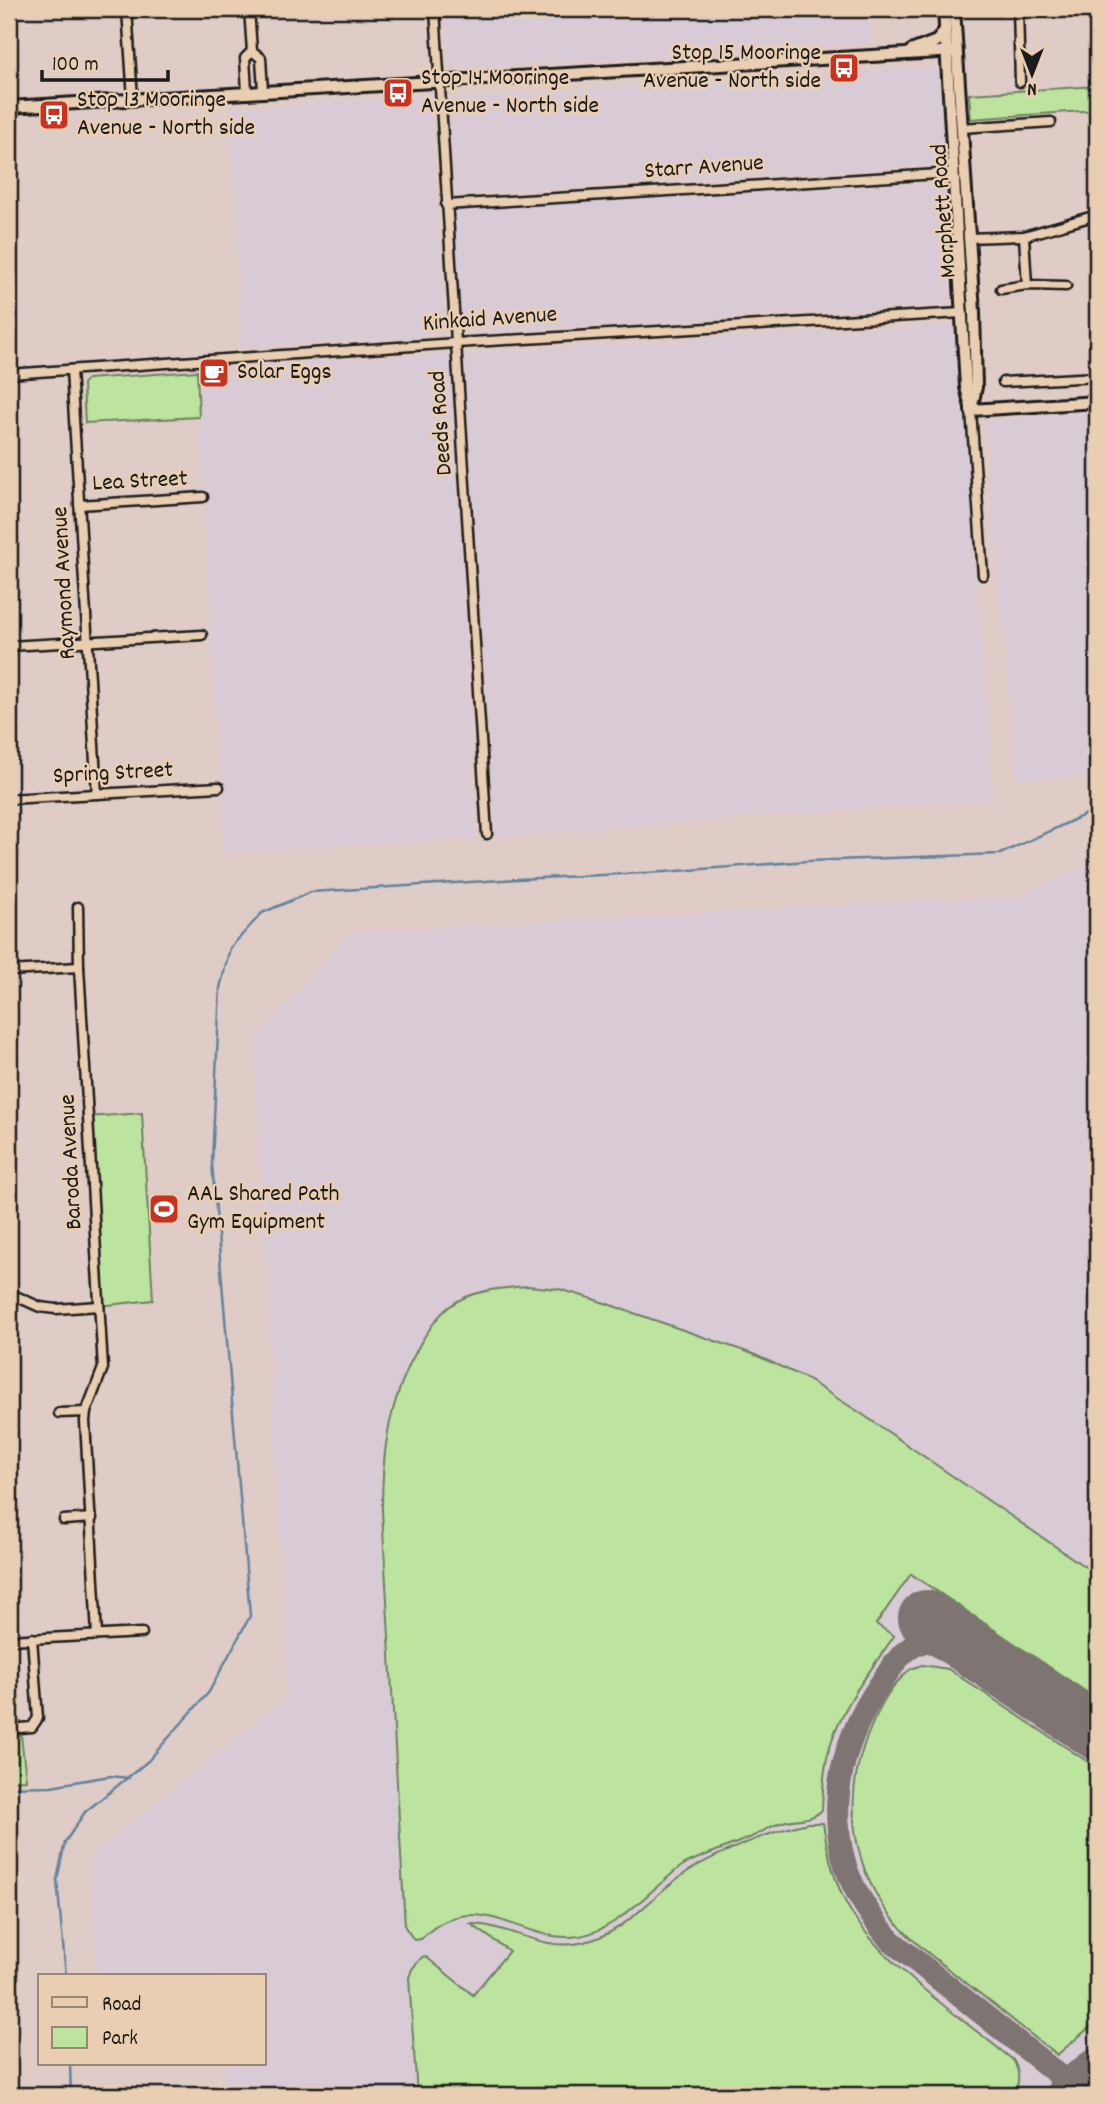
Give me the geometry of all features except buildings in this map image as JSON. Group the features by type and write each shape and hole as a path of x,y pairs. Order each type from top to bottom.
{"street":[{"path":"127,9 133,99"},
{"path":"249,9 252,51 261,58 263,91"},
{"name":"Deeds Road","path":"435,9 487,834"},
{"name":"Morphett Road","path":"944,9 961,128 959,173 968,238 966,387 971,410 983,575"},
{"name":"Morphett Road","path":"954,9 951,52 968,313"},
{"path":"1018,9 1020,82"},
{"path":"881,56 911,51 937,41 945,30"},
{"path":"247,92 245,58 252,51"},
{"path":"9,107 951,52"},
{"path":"961,128 1052,122"},
{"name":"Starr Avenue","path":"446,205 959,173"},
{"path":"968,238 1024,236 1097,215"},
{"path":"1024,236 1027,285"},
{"path":"1001,289 1027,285 1066,286"},
{"name":"Kinkaid Avenue","path":"9,374 456,343 968,313"},
{"name":"Raymond Avenue","path":"71,370 97,794"},
{"path":"1003,382 1097,377"},
{"path":"971,410 1097,402"},
{"name":"Lea Street","path":"79,505 203,498"},
{"path":"9,646 202,635"},
{"name":"Spring Street","path":"9,799 219,787"},
{"name":"Baroda Avenue","path":"78,907 79,967 103,1368 86,1412 97,1635"},
{"path":"9,971 79,967"},
{"path":"9,1293 40,1307 55,1309 99,1306"},
{"path":"59,1413 86,1412"},
{"path":"64,1520 92,1518"},
{"path":"9,1640 142,1633"},
{"path":"9,1729 32,1727 38,1718 32,1638"}],"shaded area":[{"path":"446,9 869,9 871,43 450,69"},
{"path":"944,66 947,164 455,194 448,98"},
{"path":"427,97 445,327 438,335 245,347 241,344 230,107"},
{"path":"945,182 950,304 462,333 453,210"},
{"path":"957,324 994,799 495,837 464,353"},
{"path":"450,353 476,838 224,852 197,369"},
{"path":"1097,412 1097,769 1082,777 1017,780 984,419"},
{"path":"1097,861 1097,2095 227,2095 225,2066 266,2066 266,1974 102,1974 97,1967 91,1856 288,1696 254,1041 351,932 1021,896"}],"green space":[{"path":"1097,86 1097,110 971,119 969,94"},
{"path":"197,371 199,417 85,423 83,384 87,379"},
{"path":"142,1113 153,1300 99,1306 88,1117"},
{"path":"528,1286 559,1289 593,1299 753,1354 803,1377 859,1412 1097,1575 1097,1699 911,1574 876,1624 894,1636 837,1726 827,1757 822,1810 818,1814 779,1824 685,1864 619,1918 596,1931 570,1937 550,1935 477,1915 459,1916 440,1923 421,1939 414,1940 405,1927 382,1511 389,1425 409,1364 441,1314 458,1301 477,1293"},
{"path":"922,1665 948,1669 1097,1768 1097,2021 1057,2055 911,1938 892,1917 865,1871 854,1819 858,1766 869,1731 887,1696 906,1673"},
{"path":"21,1735 26,1780 9,1781 9,1736"},
{"path":"808,1823 823,1823 841,1894 868,1936 906,1974 1013,2060 1018,2078 1013,2095 417,2095 409,1978 412,1969 422,1957 425,1956 473,1995 509,1951 471,1924 485,1925 552,1944 566,1945 597,1938 626,1922 676,1880 702,1863 764,1836"}],"waterway":[{"path":"66,1974 57,1880 65,1842 85,1812 148,1761 209,1692 250,1616 212,1163 220,988 230,948 262,913 311,892 808,861 1000,854 1097,809"},
{"path":"9,1787 51,1786 110,1776 129,1778"},
{"path":"70,2066 71,2095"}],"taxiway":[{"path":"967,1646 934,1640 915,1645 897,1661 870,1700 850,1742 839,1787 839,1833 843,1857 862,1901 890,1940 1079,2091"}],"runway":[{"path":"926,1618 1097,1732"},
{"path":"1074,2095 1097,2077"}],"place":[{"name":"Stop 15 Mooringe Avenue - North side","path":"844,68"},
{"name":"Stop 14 Mooringe Avenue - North side","path":"398,93"},
{"name":"Stop 13 Mooringe Avenue - North side","path":"54,115"},
{"name":"Solar Eggs","path":"214,373"},
{"name":"AAL Shared Path Gym Equipment","path":"164,1209"}]}
